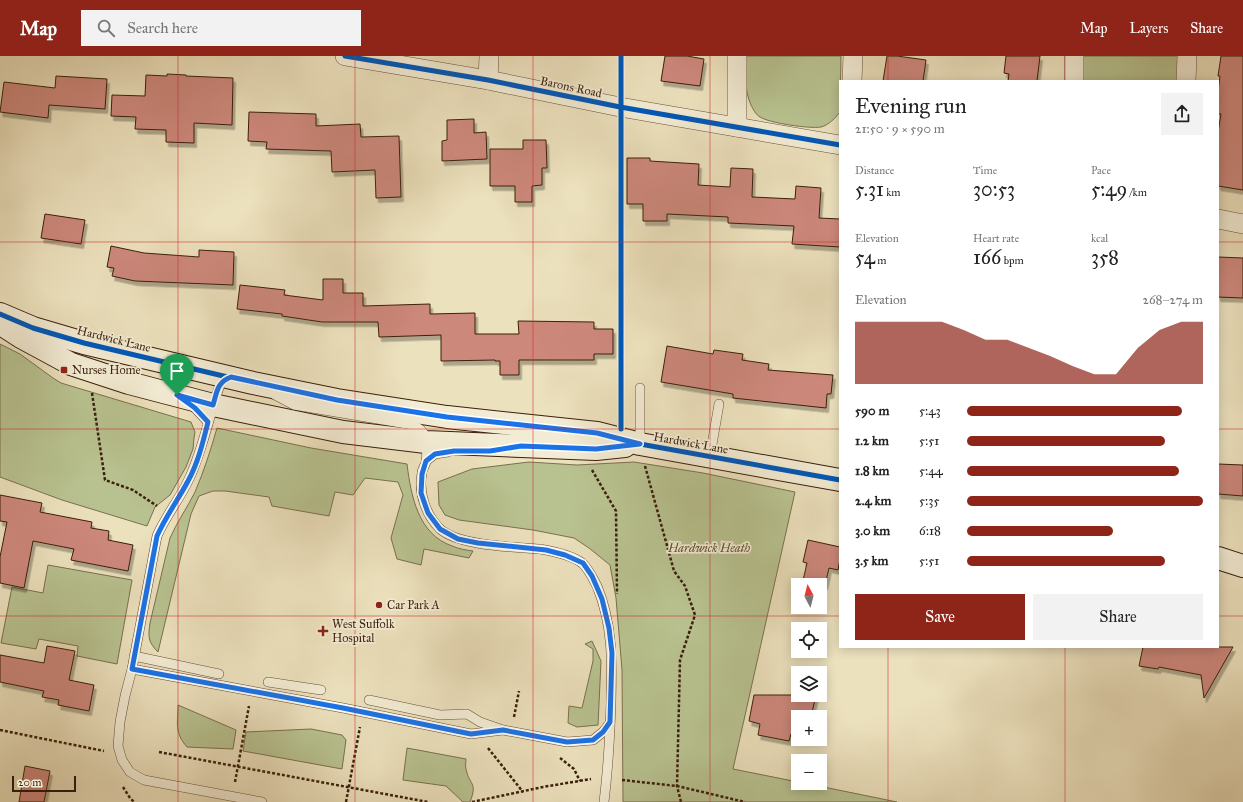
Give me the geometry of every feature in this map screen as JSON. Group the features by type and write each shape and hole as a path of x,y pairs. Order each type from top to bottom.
{"street":[{"name":"Barons Road","path":"345,56 488,80 620,107 839,145"},
{"path":"488,80 489,56"},
{"path":"737,56 737,127"},
{"path":"852,56 852,80"},
{"path":"1074,56 1074,80"},
{"path":"1186,80 1187,56"},
{"path":"1219,219 1243,224"},
{"name":"Hardwick Lane","path":"0,314 33,328 84,343 253,383 337,400 447,417 597,433 642,452"},
{"name":"Hardwick Lane","path":"0,324 70,364 129,383 177,395 210,414 343,432 426,452 521,446 710,456 839,480"},
{"path":"1219,558 1243,566"}],"lane":[{"path":"231,377 224,380 220,385 210,414 200,452 188,481 163,521 157,536 132,669 120,722 118,746 122,760 130,772 144,780 262,802"},
{"path":"253,383 294,405 413,425 422,431 426,452 422,474 421,493 428,513 440,529 458,539 478,543 546,550 565,555 583,563 592,576 602,599 609,628 612,653 610,722 604,802"},
{"path":"640,388 642,452"},
{"path":"710,456 719,404"},
{"path":"134,656 219,674"},
{"path":"132,669 335,706 471,734 503,730"},
{"path":"268,682 321,690"},
{"path":"369,700 440,715 467,714 480,722 503,730 567,742 593,740 603,732 610,722"}],"path":[{"path":"91,386 105,480 133,490 159,507"},
{"path":"581,448 583,456 616,511 617,595"},
{"path":"642,452 674,571 685,586 695,615 680,660 677,786 681,802"},
{"path":"239,762 250,702"},
{"path":"346,802 361,723"},
{"path":"0,730 105,751"},
{"path":"484,743 523,792"},
{"path":"105,746 106,756"},
{"path":"159,752 428,802"},
{"path":"122,786 134,802"}],"green space":[{"path":"746,56 841,56 839,113 827,125 821,127 799,126 765,119 760,117 753,108 747,93"},
{"path":"1082,56 1178,56 1178,80 1082,80"},
{"path":"0,344 20,354 61,383 191,422 195,432 193,449 186,467 170,495 155,507 147,526 62,500 0,477"},
{"path":"217,428 311,448 407,464 414,501 418,512 431,533 440,540 452,546 473,551 469,558 424,549 421,565 397,559 391,538 403,495 398,482 365,478 353,495 335,492 329,516 272,506 269,497 225,491 213,491 199,496 191,514 158,652 152,645 149,636 149,628 170,538 195,492"},
{"name":"Hardwick Heath","path":"529,462 577,465 634,462 703,473 795,492 733,769 791,781 791,790 827,790 827,788 897,802 623,802 622,670 616,598 610,565 574,538 533,530 459,520 445,515 439,505 438,482 472,469"},
{"path":"48,565 132,580 117,664 77,656 78,646 39,639 36,649 1,643 12,587 43,593"},
{"path":"592,641 601,661 598,725 577,727 568,723 569,706 582,708 593,661 593,649 585,644"},
{"path":"178,705 236,730 233,749 187,747 178,732"},
{"path":"311,729 342,735 346,740 342,769 243,751 246,732"},
{"path":"407,748 466,759 467,774 473,787 470,802 463,802 446,786 403,780"}],"building":[{"path":"665,56 687,56 704,59 700,86 661,81"},
{"path":"887,56 926,60 923,80 883,80"},
{"path":"1006,56 1040,56 1037,80 1008,80 1009,74 1004,73"},
{"path":"1221,56 1243,56 1243,190 1219,186 1219,126 1221,114 1219,114 1220,76 1218,76"},
{"path":"167,74 233,78 232,125 194,123 194,143 166,142 166,130 135,129 136,117 111,116 112,95 145,96 146,75 167,76"},
{"path":"56,76 107,79 105,109 49,105 48,118 0,112 4,82 55,88"},
{"path":"249,112 316,114 316,126 360,124 361,137 399,136 401,197 376,198 375,170 332,172 331,151 266,149 267,142 248,141"},
{"path":"474,119 474,133 486,132 487,159 442,161 442,141 447,140 447,120"},
{"path":"523,140 546,140 547,168 542,168 542,185 532,186 532,202 515,202 515,186 490,186 490,149 523,149"},
{"path":"627,158 650,158 650,161 699,164 698,185 730,187 731,168 753,169 752,197 795,199 796,186 821,188 819,218 839,219 839,247 792,244 794,226 728,223 728,217 667,214 667,221 643,221 643,204 627,204"},
{"path":"45,214 85,220 81,244 41,238"},
{"path":"111,246 144,253 199,257 199,250 234,252 233,285 135,281 112,276 114,268 107,267"},
{"path":"1219,257 1243,258 1243,298 1219,297"},
{"path":"323,279 343,279 343,293 363,293 363,306 430,304 430,314 475,313 475,334 519,334 518,321 594,322 594,329 613,329 613,354 594,354 594,360 519,360 519,375 500,375 500,361 441,361 441,335 379,337 378,322 322,322 282,316 282,314 237,309 240,285 285,290 284,295 323,300"},
{"path":"667,346 713,354 714,350 743,354 742,360 769,364 768,370 833,375 831,394 827,394 826,408 733,398 733,394 661,382"},
{"path":"1219,464 1243,465 1243,496 1219,494"},
{"path":"0,495 42,503 40,512 92,522 91,528 109,531 108,540 133,545 128,571 71,560 74,549 33,541 24,588 0,583 0,557 7,522 0,521"},
{"path":"808,540 839,547 838,570 829,568 827,578 804,578 807,563 803,562"},
{"path":"47,646 75,651 69,680 94,685 89,711 58,705 59,700 42,697 44,691 0,682 0,655 44,663"},
{"path":"1233,647 1204,698 1201,675 1159,667 1158,669 1139,666 1143,648"},
{"path":"754,695 791,695 791,702 814,702 813,710 791,710 791,734 789,741 758,735 760,724 749,721"},
{"path":"25,766 50,771 44,802 19,802"}],"cycle path":[{"path":"345,56 488,80 620,107 839,145"},
{"path":"621,56 621,429"},
{"path":"0,314 33,328 84,343 253,383 337,400 447,417 597,433 640,444 839,480"}],"place":[{"name":"Nurses Home","path":"64,370"},
{"name":"Car Park A","path":"379,605"},
{"name":"West Suffolk Hospital","path":"323,631"}],"route":[{"path":"231,377 337,400 447,417 597,433 640,444 596,449 521,446 490,451 454,451 435,454 426,461 422,474 421,493 428,513 440,529 458,539 478,543 546,550 565,555 583,563 592,576 602,599 609,628 612,653 610,722 603,732 593,740 567,742 503,730 471,734 343,708 132,669 157,536 163,521 188,481 200,452 208,422 195,408 177,395 213,405 220,385 224,380 231,377"}]}
